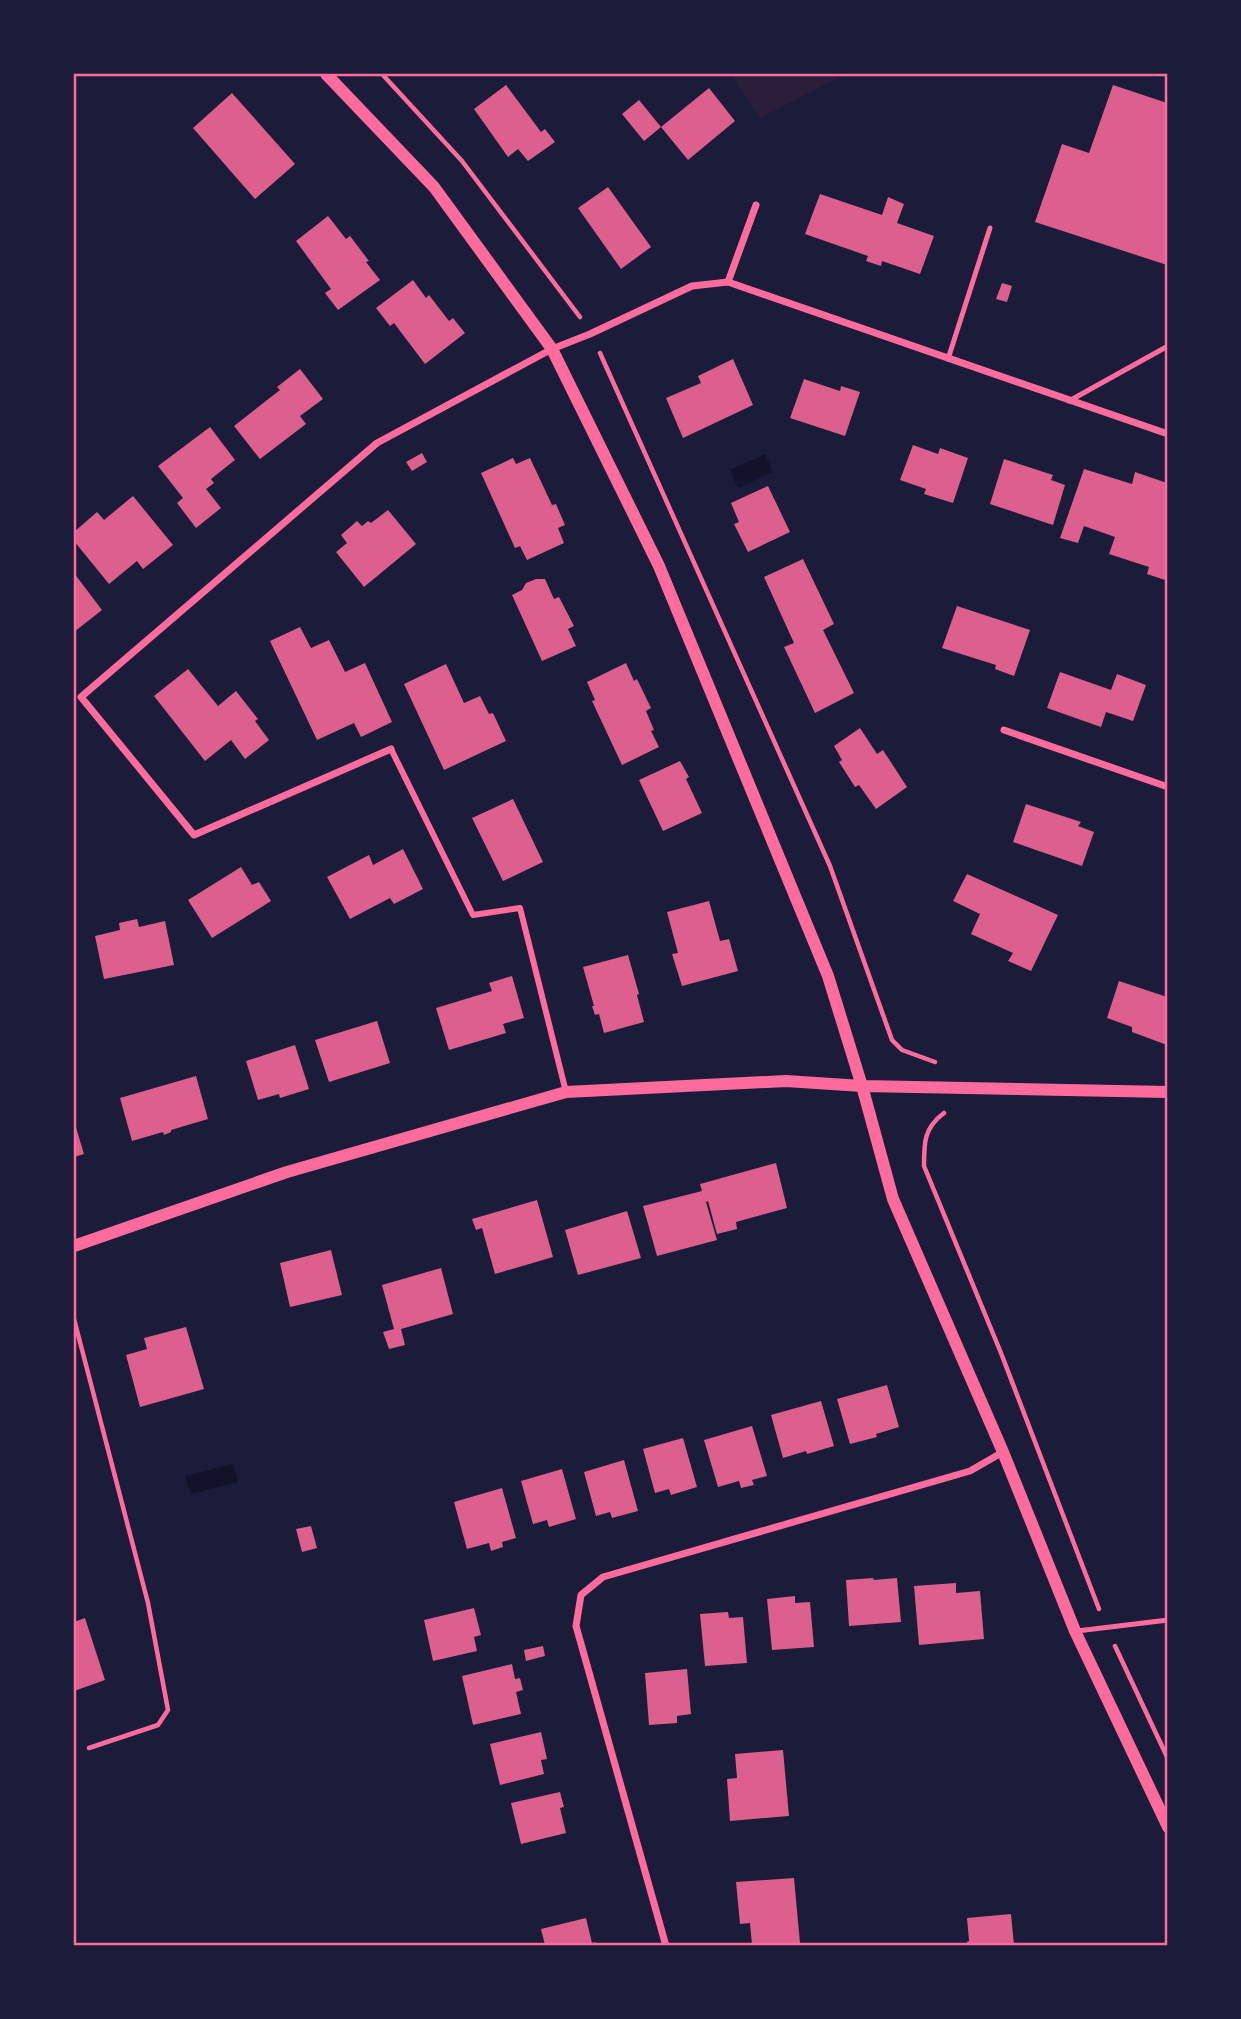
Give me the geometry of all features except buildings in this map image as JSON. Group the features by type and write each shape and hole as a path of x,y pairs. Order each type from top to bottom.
{"street":[{"path":"326,74 434,187 552,349 659,566 828,976 893,1199 1003,1452 1076,1631 1167,1827"},
{"path":"728,282 756,205"},
{"path":"566,1092 520,908 473,915 391,749 194,835 81,697 377,443 552,349 692,286 728,282 1167,434"},
{"path":"1004,730 1167,787"},
{"path":"74,1246 287,1172 566,1092 786,1081 862,1086 1167,1091"},
{"path":"666,1945 576,1626 581,1595 603,1577 971,1471 1003,1452"}],"lane":[{"path":"948,359 990,228"},
{"path":"1069,401 1167,346"},
{"path":"1076,1631 1167,1620"}],"path":[{"path":"382,74 462,161 581,319"},
{"path":"599,349 830,866 891,1040 902,1050 934,1062 945,1062"},
{"path":"951,1111 942,1113 924,1139 924,1166 1001,1353 1106,1627 1167,1759"},
{"path":"74,1319 148,1603 168,1710 158,1726 89,1748"}],"shaded area":[{"path":"731,74 846,74 760,118"},
{"path":"765,454 773,472 738,488 730,470"},
{"path":"233,1464 238,1482 191,1494 185,1476"}]}
